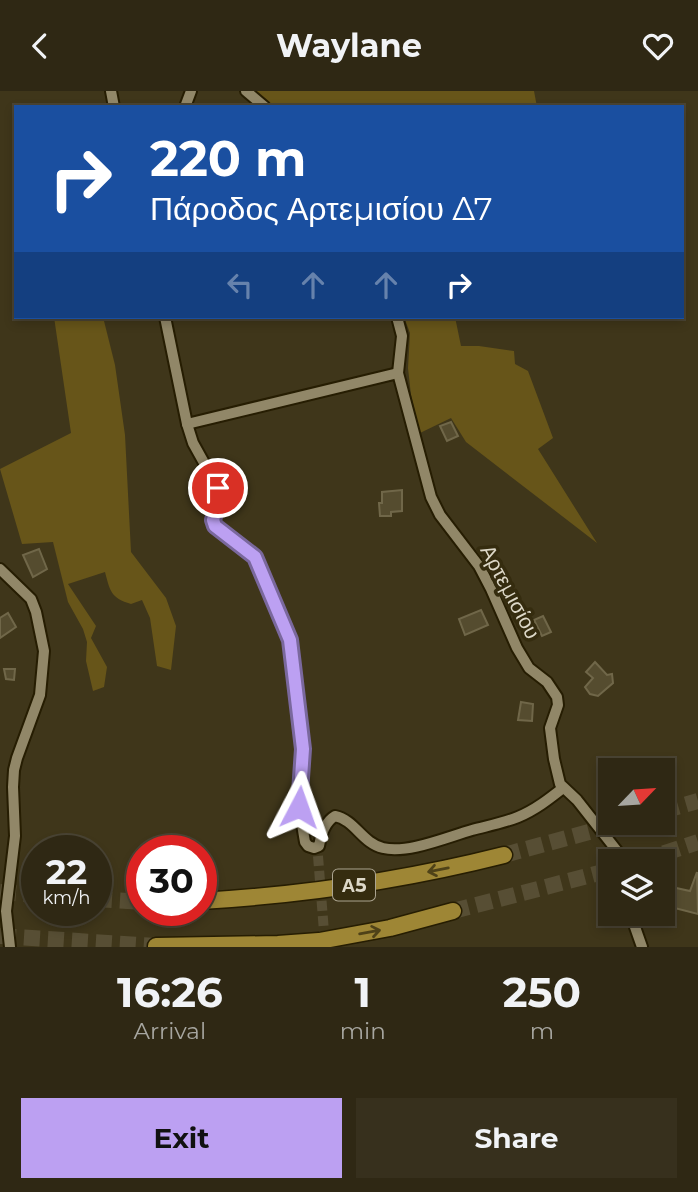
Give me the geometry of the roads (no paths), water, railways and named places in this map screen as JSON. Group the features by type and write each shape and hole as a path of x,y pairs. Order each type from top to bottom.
{"highway":[{"name":"Α5","path":"217,900 355,885 448,869 504,855"},
{"name":"Α5","path":"156,946 278,944 319,940 390,928 453,911"}],"street":[{"path":"246,91 263,105"},
{"path":"165,319 187,425 193,443 218,488 219,500 213,520 215,526 255,557 290,640 303,749 299,807 305,842 319,851 326,824 335,815 350,822 367,840 377,846 387,849 417,846 517,817 563,788"},
{"name":"Αρτεμισίου","path":"398,319 402,336 398,373 431,496 440,515 479,566 529,668 547,682 557,697 558,705 551,722 551,735 556,775 560,784 577,800 616,849"},
{"path":"187,425 398,373"},
{"path":"0,569 31,599 44,651 40,695 14,770 15,836 6,911 10,947"},
{"path":"635,926 642,947"}],"tunnel":[{"path":"676,807 698,801"},
{"path":"504,855 598,830"},
{"path":"675,850 698,842"},
{"path":"318,856 325,944"},
{"path":"453,911 598,873"},
{"path":"0,892 21,894"},
{"path":"112,900 126,901"},
{"path":"0,936 156,946"}]}
